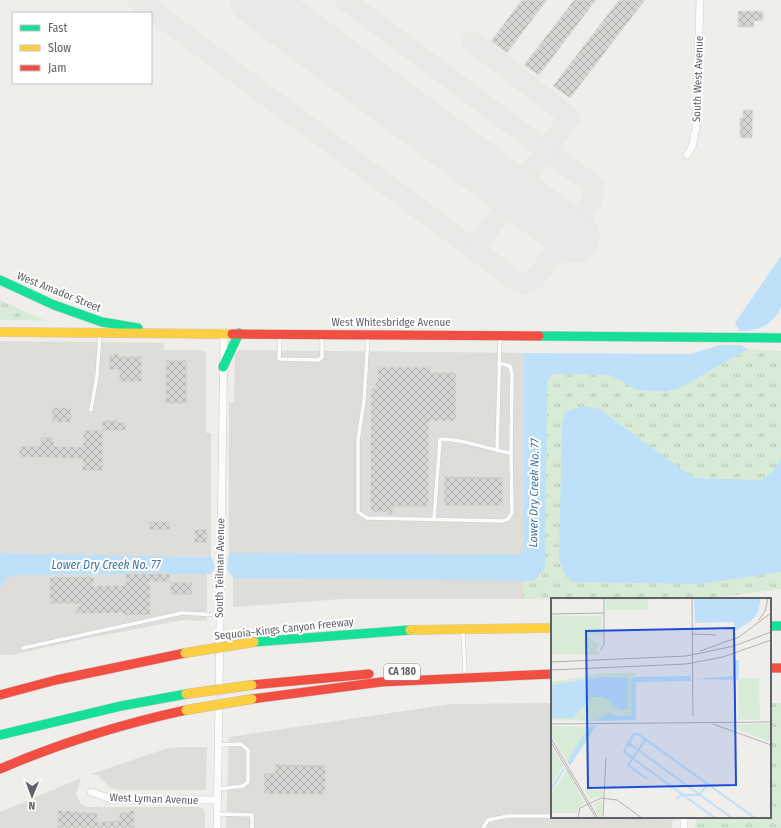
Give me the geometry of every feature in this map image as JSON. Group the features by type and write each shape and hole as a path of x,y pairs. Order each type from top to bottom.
{"main road":[{"name":"West Amador Street","path":"0,280 54,305 102,322 157,332"},
{"name":"West Whitesbridge Avenue","path":"0,332 224,332 781,338"},
{"path":"223,367 239,333"},
{"name":"Sequoia–Kings Canyon Freeway","path":"0,694 56,680 185,654 254,642 406,630 551,628"},
{"name":"CA 180","path":"0,735 113,708 186,694 252,685 327,677 410,672 551,670"},
{"path":"0,769 66,743 123,725 186,710 252,699 381,682 551,674"},
{"path":"0,774 66,743"}],"street":[{"name":"South West Avenue","path":"687,155 692,147 696,129 700,0"},
{"name":"South Teilman Avenue","path":"217,828 224,332"},
{"name":"West Lyman Avenue","path":"91,792 111,799 218,800"}],"lane":[{"path":"91,410 97,376 100,333"},
{"path":"280,333 279,359 318,360 322,357 322,334"},
{"path":"368,334 364,401 358,440 358,512 367,518 503,521 508,519 512,513 512,374 510,366 499,363"},
{"path":"497,451 500,335"},
{"path":"434,520 440,440 443,438 456,440 497,451 512,453"},
{"path":"23,648 182,613 220,615"},
{"path":"462,629 465,671"},
{"path":"218,745 241,744 248,750 248,782 243,786 218,789"},
{"path":"218,814 252,815 252,828"},
{"path":"483,828 488,820 508,816 551,816"}],"shaded area":[{"path":"0,341 164,343 164,350 202,350 206,354 206,433 211,433 211,557 0,553"},
{"path":"239,350 524,353 523,554 229,553 229,402 234,402 235,355"},
{"path":"207,574 207,621 184,620 83,639 12,655 0,655 0,588 7,578 17,575"},
{"path":"233,578 523,580 523,599 342,599 233,607"},
{"path":"551,703 551,818 673,818 672,828 226,828 229,737 451,704"},
{"path":"181,747 207,747 206,790 120,790 111,788 97,775 91,774 165,749"},
{"path":"81,778 76,795 81,804 87,807 200,807 204,809 205,813 205,828 0,828 0,812"}],"green space":[{"path":"0,300 46,321 0,320"},
{"path":"748,349 781,351 781,589 721,597 523,599 523,580 533,580 547,381 553,374 610,375 637,390 666,392 680,388"},
{"path":"771,703 781,703 781,828 695,828 696,818 771,818 771,806 774,806 771,803"}],"water":[{"path":"781,256 781,307 778,313 769,323 764,326 753,330 740,331 735,323"},
{"name":"Lower Dry Creek No. 77","path":"720,345 741,345 748,349 680,388 666,392 637,390 610,375 554,374 547,381 545,569 533,581 233,578 227,569 229,553 523,554 524,353 690,354"},
{"path":"582,406 599,409 694,478 761,480 771,473 781,459 781,572 700,584 572,582 564,573 559,559 562,423 565,412"},
{"name":"Lower Dry Creek No. 77","path":"0,553 211,557 214,568 211,574 17,575 7,578 0,588"}],"building":[{"path":"522,0 547,0 507,53 491,41"},
{"path":"574,0 596,0 539,75 524,65"},
{"path":"619,0 645,0 570,98 553,86"},
{"path":"738,11 763,11 763,21 754,21 754,27 738,27"},
{"path":"743,110 753,110 752,138 740,138 740,118 743,118"},
{"path":"109,354 120,354 120,356 142,356 142,382 119,382 119,370 109,370"},
{"path":"166,360 187,360 187,404 165,404"},
{"path":"377,367 431,367 431,372 456,372 456,421 429,421 429,507 393,507 393,515 386,515 386,512 372,512 370,505 371,388 375,388 375,383 377,382"},
{"path":"52,407 72,408 71,423 52,422"},
{"path":"102,420 118,420 118,422 126,422 126,431 103,431 103,471 82,471 83,459 19,457 19,446 40,446 41,437 54,437 54,446 83,447 83,430 102,430"},
{"path":"444,476 503,477 503,506 444,506"},
{"path":"149,521 170,521 170,530 149,530"},
{"path":"195,529 207,529 207,543 194,543"},
{"path":"170,573 170,582 150,582 151,615 123,616 123,613 75,614 80,604 50,604 49,577 94,576 94,586 126,585 125,574"},
{"path":"170,582 192,582 192,595 170,595"},
{"path":"275,764 326,765 325,795 264,794 264,773 275,773"},
{"path":"58,810 98,813 97,822 118,820 120,813 134,810 135,828 57,828"}],"taxiway":[{"path":"138,0 518,282 526,283 534,280 561,244 561,233 548,218"},
{"path":"345,0 594,186 591,202 583,213 574,221 564,223 548,218"},
{"path":"472,42 570,117 474,250"}],"runway":[{"path":"256,0 574,237"}],"traffic: fast":[{"path":"0,280 54,305 102,322 138,328"},
{"path":"223,367 239,333"},
{"path":"539,336 781,338"},
{"path":"771,626 781,626"},
{"path":"254,642 410,630"},
{"path":"0,735 121,706 186,694"}],"traffic: slow":[{"path":"0,332 232,334"},
{"path":"410,630 551,628"},
{"path":"185,653 254,642"},
{"path":"186,694 252,685"},
{"path":"186,710 252,699"}],"traffic: jam":[{"path":"232,334 539,336"},
{"path":"0,695 56,680 185,653"},
{"path":"771,668 781,668"},
{"path":"252,685 369,674"},
{"path":"252,699 381,682 551,674"},
{"path":"0,769 45,751 92,735 138,721 186,710"}]}
